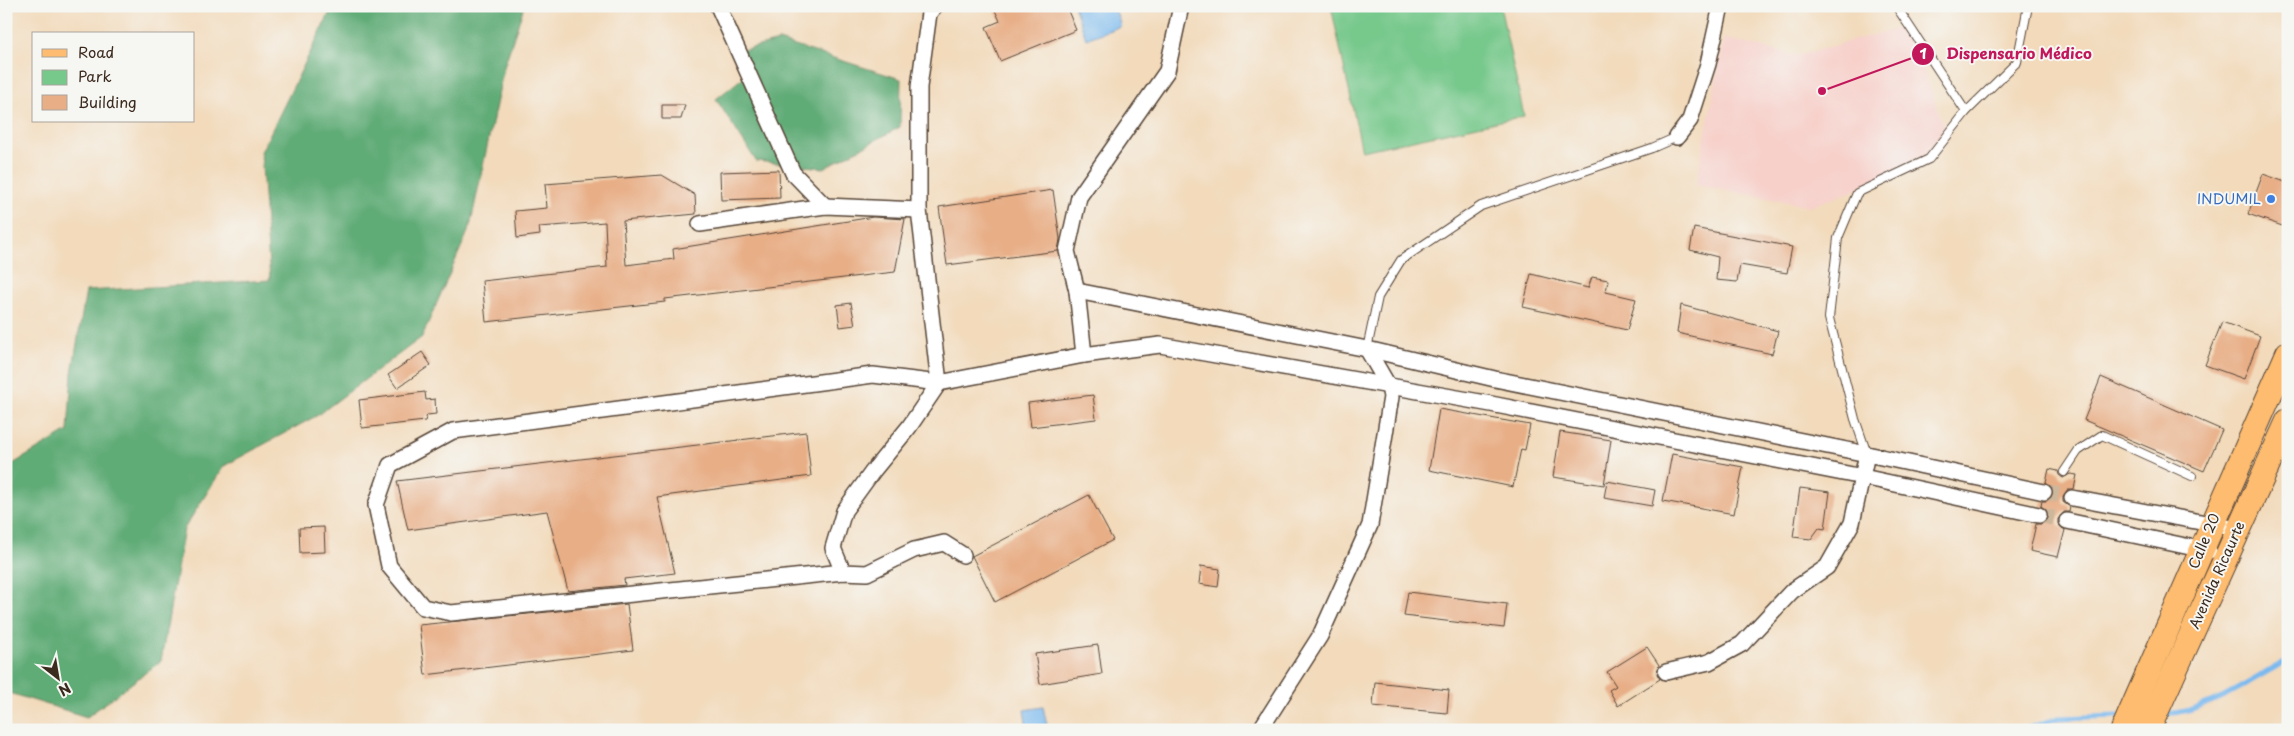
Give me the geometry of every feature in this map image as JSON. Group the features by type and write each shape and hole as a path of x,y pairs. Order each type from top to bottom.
{"main road":[{"name":"Calle 20","path":"2122,730 2288,352"},
{"name":"Avenida Ricaurte","path":"2148,730 2288,421"}],"street":[{"path":"718,6 793,173 825,206"},
{"path":"842,572 833,548 844,511 939,383 919,210 919,87 929,13 935,6"},
{"path":"1084,355 1077,291 1067,251 1079,197 1166,71 1181,6"},
{"path":"1677,137 1690,120 1708,64 1721,6"},
{"path":"700,224 825,206 919,210"},
{"path":"1077,291 1366,349 1495,379 1868,454 2044,492"},
{"path":"963,554 944,543 914,550 867,573 842,572 451,614 423,607 389,566 376,505 390,465 453,431 873,375 939,383 1084,355 1160,345 1491,404 1863,477 2038,515"},
{"path":"1260,730 1320,636 1370,525 1391,397 1388,387 1366,349"},
{"path":"1491,404 1495,379"},
{"path":"1666,672 1709,662 1742,644 1792,591 1827,567 1852,523 1868,454"},
{"path":"2226,555 2069,521 2074,498 2238,529"},
{"path":"2126,533 2132,510"}],"lane":[{"path":"1896,6 1966,112"},
{"path":"1868,454 1855,419 1829,318 1838,238 1857,193 1929,159 1966,112 2016,62 2028,6"},
{"path":"1366,349 1378,297 1401,260 1481,206 1652,148 1677,137"},
{"path":"2064,472 2078,451 2102,435 2192,476"}],"shaded area":[{"path":"1907,26 1944,127 1926,156 1856,190 1810,206 1696,185 1724,38 1796,56"}],"green space":[{"path":"333,6 524,6 504,67 470,227 422,337 318,415 224,466 184,529 161,661 87,717 6,692 6,468 68,431 72,373 86,291 270,280 261,152"},
{"path":"1331,6 1500,6 1524,116 1362,151"},
{"path":"779,41 901,79 900,127 824,168 756,161 716,99 750,72 743,50"}],"water":[{"path":"1074,6 1114,6 1121,26 1086,39"},
{"path":"1043,707 1047,725 1027,729 1024,710"}],"building":[{"path":"993,6 1066,6 1076,30 1000,61 986,27 1000,21"},
{"path":"662,105 685,105 681,119 662,119"},
{"path":"779,170 780,198 721,200 720,172"},
{"name":"INDUMIL","path":"2263,174 2288,183 2288,228 2248,214"},
{"path":"662,175 695,195 696,214 623,221 626,265 674,259 673,249 873,217 905,219 895,272 665,299 665,302 486,322 482,281 607,267 605,222 539,227 540,235 517,238 515,211 547,208 545,184"},
{"path":"1053,190 1060,239 1058,251 947,265 939,207"},
{"path":"1694,228 1792,247 1787,273 1740,265 1737,282 1716,280 1718,257 1690,250"},
{"path":"1531,274 1588,288 1592,277 1608,280 1606,292 1636,299 1627,330 1523,307"},
{"path":"851,303 855,325 840,327 837,305"},
{"path":"1681,305 1778,331 1772,354 1677,333"},
{"path":"2222,322 2260,336 2244,379 2205,365"},
{"path":"422,352 431,365 397,388 388,375"},
{"path":"2101,377 2222,430 2204,471 2084,420"},
{"path":"425,392 426,400 435,399 436,414 427,415 425,421 362,428 359,400"},
{"path":"1093,395 1096,419 1031,427 1028,403"},
{"path":"1439,409 1530,425 1525,450 1521,449 1513,487 1429,470"},
{"path":"806,432 811,476 657,497 675,573 624,579 625,585 568,591 547,511 408,530 397,481"},
{"path":"1560,432 1611,440 1604,485 1553,477"},
{"path":"1672,454 1743,467 1734,514 1663,501"},
{"path":"2049,469 2058,471 2059,475 2063,478 2070,474 2077,475 2074,489 2068,489 2063,496 2063,502 2070,507 2069,512 2064,512 2058,519 2058,524 2065,530 2058,557 2030,551 2036,524 2042,524 2048,517 2048,512 2041,506 2042,501 2047,501 2053,494 2053,489 2046,483"},
{"path":"1607,481 1655,490 1652,506 1604,498"},
{"path":"1800,488 1830,492 1825,529 1819,528 1811,539 1793,537"},
{"path":"1089,495 1113,540 995,602 972,556"},
{"path":"324,527 325,552 300,553 299,528"},
{"path":"1201,566 1220,569 1218,587 1199,584"},
{"path":"1408,592 1507,604 1504,628 1404,616"},
{"path":"627,604 633,650 425,675 419,625"},
{"path":"1098,645 1102,674 1040,684 1035,654"},
{"path":"1647,647 1659,665 1657,674 1660,679 1618,706 1609,690 1616,686 1607,672"},
{"path":"1375,682 1449,690 1447,713 1373,706"}],"waterway":[{"path":"2165,714 2197,708 2213,701 2288,660"},
{"path":"2023,730 2058,718 2118,716"}],"tunnel":[{"path":"2044,492 2072,498"},
{"path":"2039,515 2067,521"}],"place":[{"name":"Dispensario Médico","path":"1822,91"},
{"name":"INDUMIL","path":"2271,199"}]}
